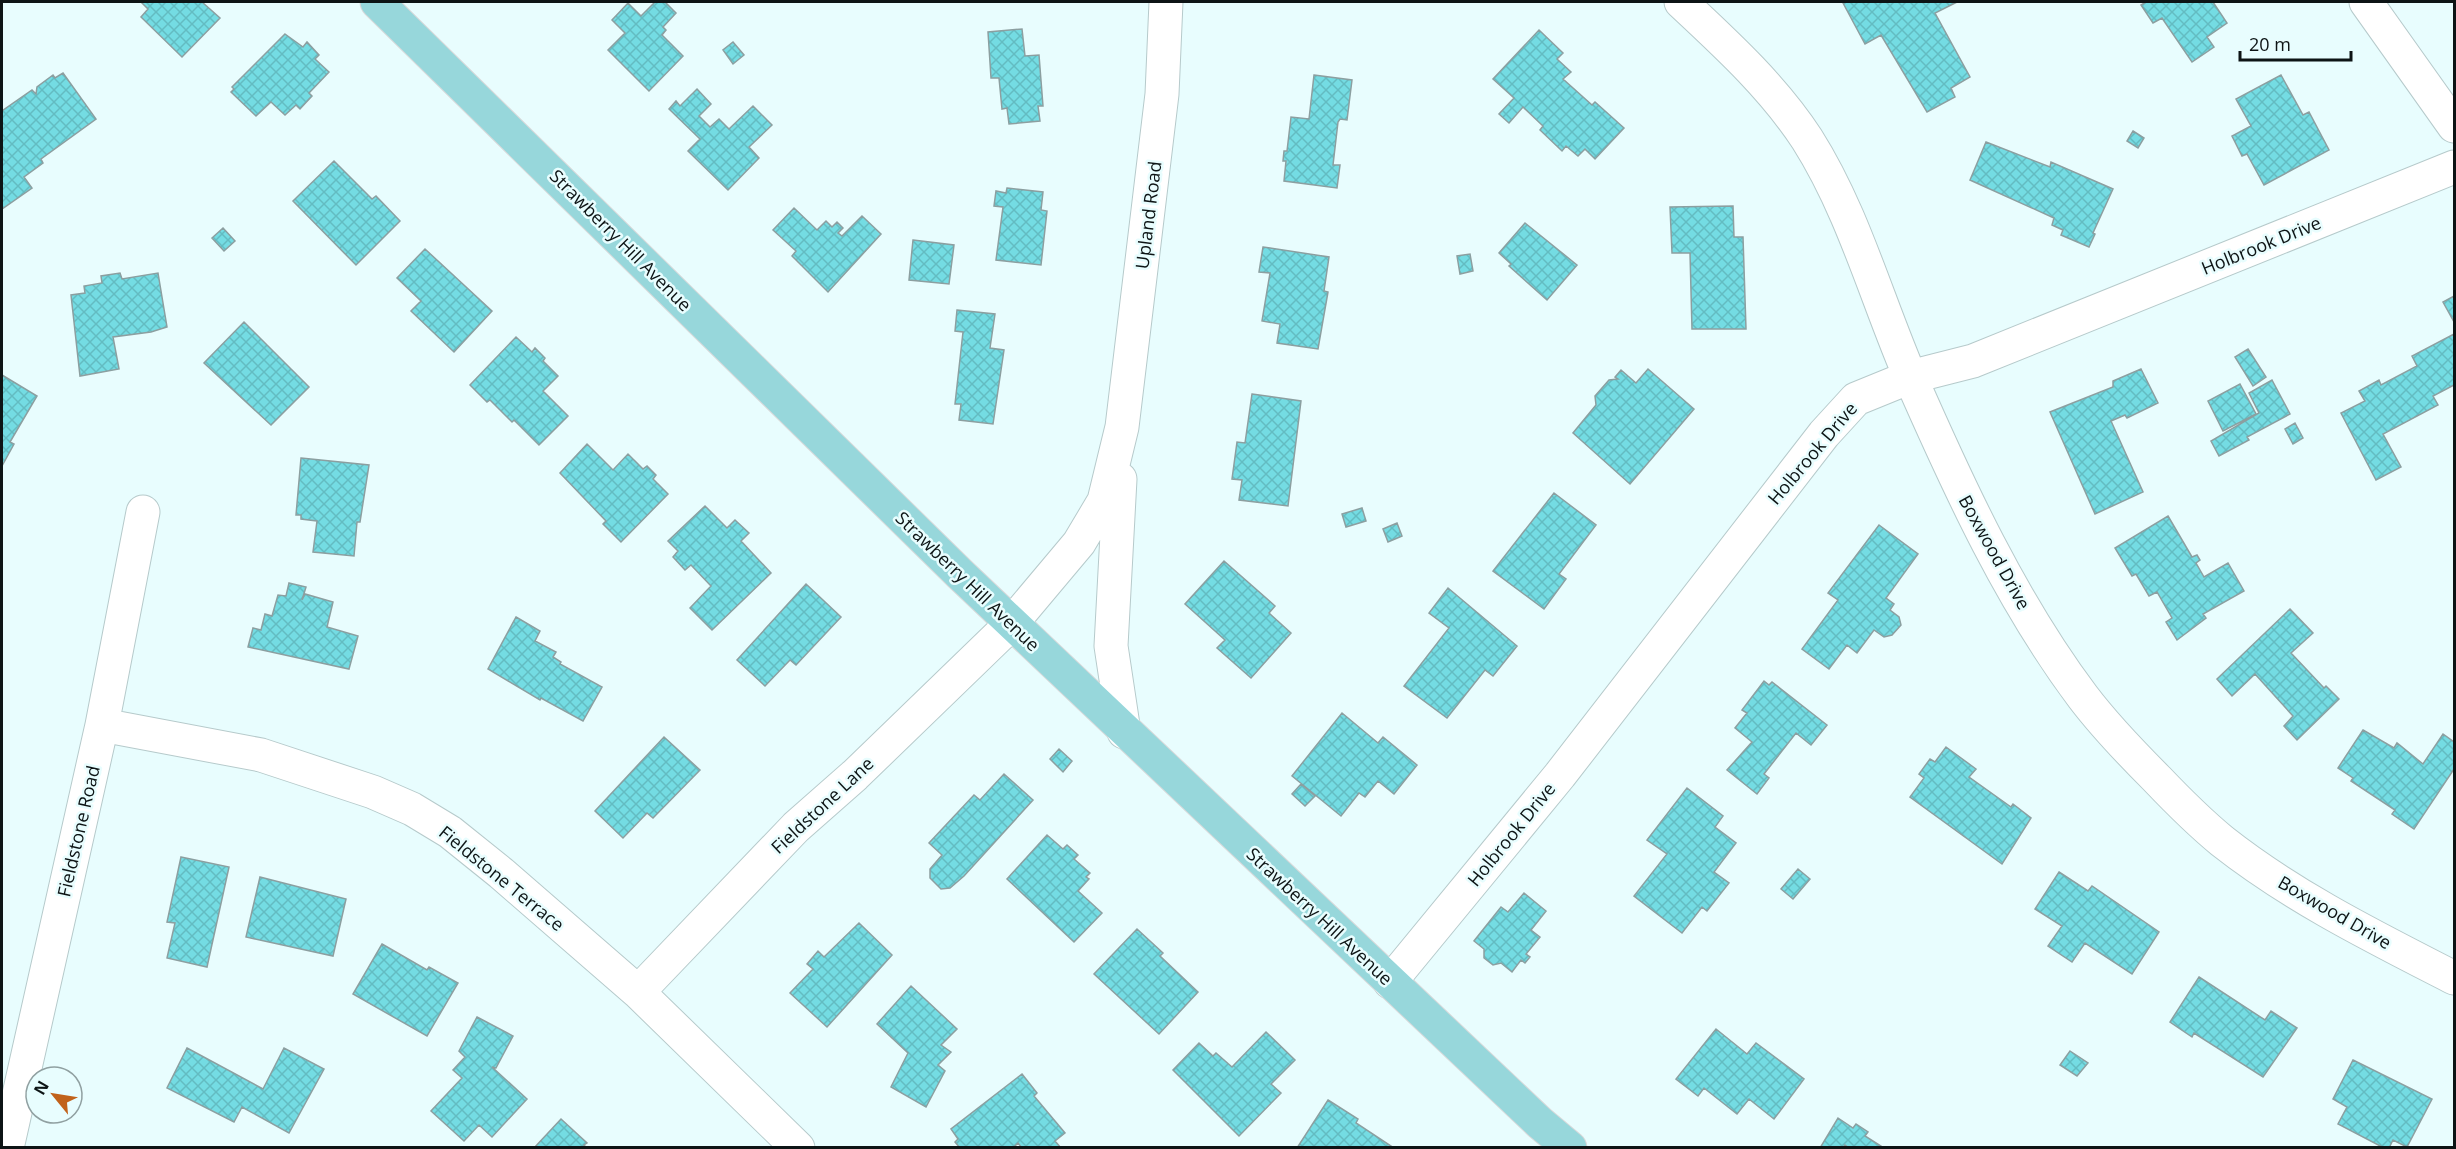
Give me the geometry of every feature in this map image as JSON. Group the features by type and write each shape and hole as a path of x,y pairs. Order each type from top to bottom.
{"main road":[{"name":"Strawberry Hill Avenue","path":"377,2 1011,624 1540,1124 1570,1148"}],"street":[{"name":"Upland Road","path":"1124,732 1111,646 1122,428 1162,94 1166,2"},
{"name":"Boxwood Drive","path":"1681,2 1768,88 1806,139 1830,182 1854,234 1910,377 1966,500 2009,582 2084,698 2122,743 2221,840 2296,893 2353,927 2454,978"},
{"path":"2366,2 2454,126"},
{"name":"Holbrook Drive","path":"1390,982 1560,775 1824,434 1856,399 1910,377 1973,361 2454,167"},
{"name":"Upland Road","path":"1011,624 1079,543 1104,501 1122,428"},
{"name":"Fieldstone Road","path":"7,1148 102,725 143,512"},
{"name":"Fieldstone Lane","path":"638,992 796,827 855,775 1011,624"},
{"name":"Fieldstone Terrace","path":"102,725 261,755 373,792 412,809 450,832 501,873 638,992 798,1148"}],"building":[{"path":"141,2 202,2 220,18 182,57 141,17 148,9"},
{"path":"655,2 665,2 676,13 663,27 666,30 662,35 683,56 649,91 608,50 625,33 612,20 628,3 641,16"},
{"path":"1957,2 1935,13 1970,77 1951,88 1955,97 1927,112 1881,35 1865,44 1843,3"},
{"path":"2146,2 2213,2 2227,23 2207,37 2214,47 2192,62 2162,18 2153,23 2141,5"},
{"path":"1022,29 1025,56 1039,55 1043,106 1038,106 1040,121 1009,124 1007,108 1002,109 999,78 991,78 988,32"},
{"path":"1539,30 1563,53 1557,59 1571,72 1563,79 1592,105 1595,102 1624,128 1595,159 1585,149 1578,156 1566,146 1562,151 1540,130 1543,126 1523,107 1509,123 1499,114 1514,98 1493,79"},
{"path":"285,34 303,47 307,42 319,55 315,59 329,72 309,93 312,96 300,109 296,105 285,115 271,102 256,116 231,92 234,89 232,87"},
{"path":"733,42 744,55 733,64 723,50"},
{"path":"63,73 96,119 41,159 43,163 24,177 32,188 2,209 2,111 32,90 36,94 37,87 53,75 55,78"},
{"path":"1314,75 1352,80 1347,120 1340,119 1338,122 1333,165 1340,165 1337,188 1284,181 1286,161 1283,161 1284,151 1287,151 1291,117 1309,119"},
{"path":"2281,75 2303,115 2309,112 2329,150 2264,185 2247,154 2242,156 2232,136 2251,126 2236,99"},
{"path":"697,89 711,104 699,116 710,127 719,119 729,129 753,106 772,125 749,147 759,158 728,190 688,151 700,139 669,109 676,101 680,106"},
{"path":"2133,131 2144,138 2138,148 2127,141"},
{"path":"1986,142 2050,167 2051,162 2113,189 2089,247 2061,235 2063,230 2052,225 2054,218 1970,180"},
{"path":"334,161 372,199 376,196 400,221 356,265 293,201"},
{"path":"1007,188 1043,192 1041,210 1047,211 1041,265 996,260 1003,207 994,206 996,191 1006,193"},
{"path":"1733,206 1734,237 1743,237 1746,329 1692,329 1690,253 1672,253 1670,207"},
{"path":"794,208 817,230 826,221 832,227 837,222 843,228 838,233 842,236 862,216 881,234 828,292 792,256 796,251 773,230"},
{"path":"1525,223 1577,265 1547,300 1509,266 1511,264 1499,253"},
{"path":"223,228 235,241 224,251 212,238"},
{"path":"913,240 954,245 949,284 909,280"},
{"path":"1263,247 1329,257 1324,291 1328,292 1318,349 1277,343 1280,324 1262,321 1270,273 1259,272"},
{"path":"425,249 492,311 454,352 411,311 421,301 397,278"},
{"path":"1470,254 1473,271 1460,274 1457,256"},
{"path":"120,273 122,279 158,273 167,327 151,332 113,337 119,369 80,376 71,295 85,293 84,286 102,283 101,276"},
{"path":"2454,296 2454,322 2443,302"},
{"path":"957,310 995,314 990,348 1004,350 993,424 959,420 961,404 955,404 963,332 955,331"},
{"path":"244,322 309,387 271,425 204,363"},
{"path":"2454,334 2454,385 2433,396 2438,405 2383,434 2401,467 2376,480 2341,413 2365,401 2359,391 2379,380 2381,385 2417,366 2412,356"},
{"path":"516,337 532,352 535,348 545,358 543,361 558,376 543,391 568,416 539,445 514,420 512,422 490,400 487,402 470,385"},
{"path":"2248,349 2266,377 2253,386 2235,357"},
{"path":"1648,369 1694,409 1630,484 1573,433 1596,405 1595,396 1609,380 1618,379 1615,377 1621,370 1636,383"},
{"path":"2141,369 2158,403 2127,418 2125,415 2111,421 2143,492 2095,514 2050,412 2113,387 2113,381"},
{"path":"2,375 37,396 10,442 14,444 2,466"},
{"path":"2272,380 2290,414 2247,437 2249,440 2219,456 2211,441 2259,413 2249,393"},
{"path":"2240,384 2256,414 2223,431 2208,401"},
{"path":"1252,394 1301,401 1288,506 1239,500 1242,480 1232,479 1237,442 1245,443"},
{"path":"2295,423 2303,438 2293,444 2285,429"},
{"path":"587,444 613,470 628,454 643,469 647,466 656,475 653,479 668,494 621,542 603,524 606,521 560,473"},
{"path":"301,458 369,465 360,522 357,522 354,556 313,552 317,521 301,519 301,515 296,515"},
{"path":"1554,493 1596,525 1559,574 1566,579 1544,609 1493,571"},
{"path":"705,506 727,528 735,520 749,533 741,541 771,573 712,630 690,608 711,586 691,565 685,570 673,557 678,551 668,541"},
{"path":"1362,508 1366,521 1346,527 1342,514"},
{"path":"2168,516 2192,557 2197,555 2200,560 2196,563 2204,577 2228,563 2244,591 2203,614 2206,618 2177,640 2166,622 2172,618 2157,592 2149,596 2136,574 2132,576 2115,548"},
{"path":"1397,523 1402,536 1388,542 1383,529"},
{"path":"1879,525 1918,554 1886,598 1894,604 1890,610 1899,617 1901,625 1892,635 1884,637 1874,630 1857,653 1847,645 1829,669 1802,649 1838,600 1828,593"},
{"path":"1224,561 1275,606 1269,613 1291,633 1251,678 1217,648 1225,640 1185,604"},
{"path":"289,583 306,587 302,600 305,594 333,602 327,627 358,636 349,669 248,647 253,628 261,630 265,614 272,616 278,595 286,596"},
{"path":"806,584 841,617 796,665 790,660 765,686 737,660"},
{"path":"1448,588 1517,646 1493,676 1485,670 1447,718 1404,686 1449,628 1429,613"},
{"path":"2290,609 2313,633 2291,653 2324,688 2326,686 2339,699 2297,740 2284,726 2293,716 2255,674 2232,696 2217,679"},
{"path":"516,617 540,631 535,641 556,652 553,657 561,662 560,664 602,687 583,721 541,698 540,700 488,669"},
{"path":"1764,681 1769,685 1772,682 1827,725 1811,745 1796,733 1764,774 1769,778 1757,794 1727,770 1752,742 1735,728 1747,713 1742,710"},
{"path":"1342,713 1378,743 1383,737 1417,765 1394,794 1378,781 1365,797 1359,793 1341,816 1292,776"},
{"path":"2363,730 2394,748 2397,743 2423,764 2443,734 2454,742 2454,769 2414,829 2392,814 2395,810 2351,781 2353,778 2338,768"},
{"path":"664,737 700,770 653,818 647,813 623,838 595,811"},
{"path":"1946,747 1976,769 1969,777 2011,807 2013,804 2031,818 2002,864 1910,797 1924,778 1919,774 1930,759 1935,762"},
{"path":"1059,749 1072,761 1063,772 1050,759"},
{"path":"1004,774 1033,800 964,876 950,888 941,889 930,878 930,869 942,855 929,843 974,795 980,800"},
{"path":"1301,784 1315,796 1305,806 1292,794"},
{"path":"1687,788 1723,816 1715,827 1736,843 1714,872 1729,883 1707,911 1702,907 1682,933 1634,896 1667,854 1647,840"},
{"path":"1047,835 1063,849 1067,845 1078,855 1074,859 1090,873 1086,877 1089,879 1078,891 1102,913 1074,942 1007,879"},
{"path":"181,857 229,867 207,967 167,958 175,923 167,922"},
{"path":"1798,869 1810,879 1793,899 1781,889"},
{"path":"2059,872 2088,891 2092,886 2159,932 2132,974 2085,943 2072,962 2048,946 2062,926 2035,909"},
{"path":"260,877 346,899 333,956 246,937"},
{"path":"1524,893 1546,911 1531,930 1540,937 1526,954 1530,957 1525,963 1521,960 1512,972 1501,963 1493,965 1484,958 1484,949 1474,941 1501,907 1508,912"},
{"path":"859,923 892,955 827,1027 790,993 813,969 807,964 818,951 824,957"},
{"path":"1137,929 1163,953 1160,956 1198,992 1159,1034 1094,974"},
{"path":"382,944 427,970 429,967 458,983 427,1036 353,994"},
{"path":"2199,977 2265,1020 2271,1011 2297,1028 2263,1077 2194,1033 2192,1037 2170,1022"},
{"path":"911,986 957,1029 941,1045 951,1052 938,1065 945,1071 926,1107 891,1087 908,1053 877,1024"},
{"path":"477,1017 513,1036 496,1068 492,1067 527,1099 492,1137 479,1125 464,1141 431,1111 462,1078 453,1070 465,1057 459,1051"},
{"path":"1716,1029 1747,1054 1756,1043 1804,1079 1774,1119 1749,1099 1737,1114 1704,1088 1698,1096 1676,1079"},
{"path":"1266,1032 1295,1060 1271,1084 1281,1093 1239,1136 1173,1070 1199,1043 1213,1056 1216,1053 1232,1067"},
{"path":"187,1048 263,1089 284,1048 324,1069 289,1133 242,1107 234,1122 167,1088"},
{"path":"2070,1051 2088,1063 2077,1076 2060,1065"},
{"path":"2353,1060 2432,1099 2407,1147 2393,1140 2389,1148 2384,1148 2338,1124 2347,1107 2333,1099"},
{"path":"1022,1074 1037,1093 1034,1096 1065,1133 1055,1141 1061,1148 1022,1148 1018,1143 1013,1148 960,1148 955,1142 958,1139 951,1129"},
{"path":"1328,1100 1358,1119 1356,1123 1394,1148 1297,1148"},
{"path":"1838,1118 1853,1128 1856,1124 1868,1132 1865,1136 1884,1148 1849,1148 1845,1145 1843,1148 1820,1148"},
{"path":"561,1119 587,1143 584,1145 587,1148 534,1148"}]}
